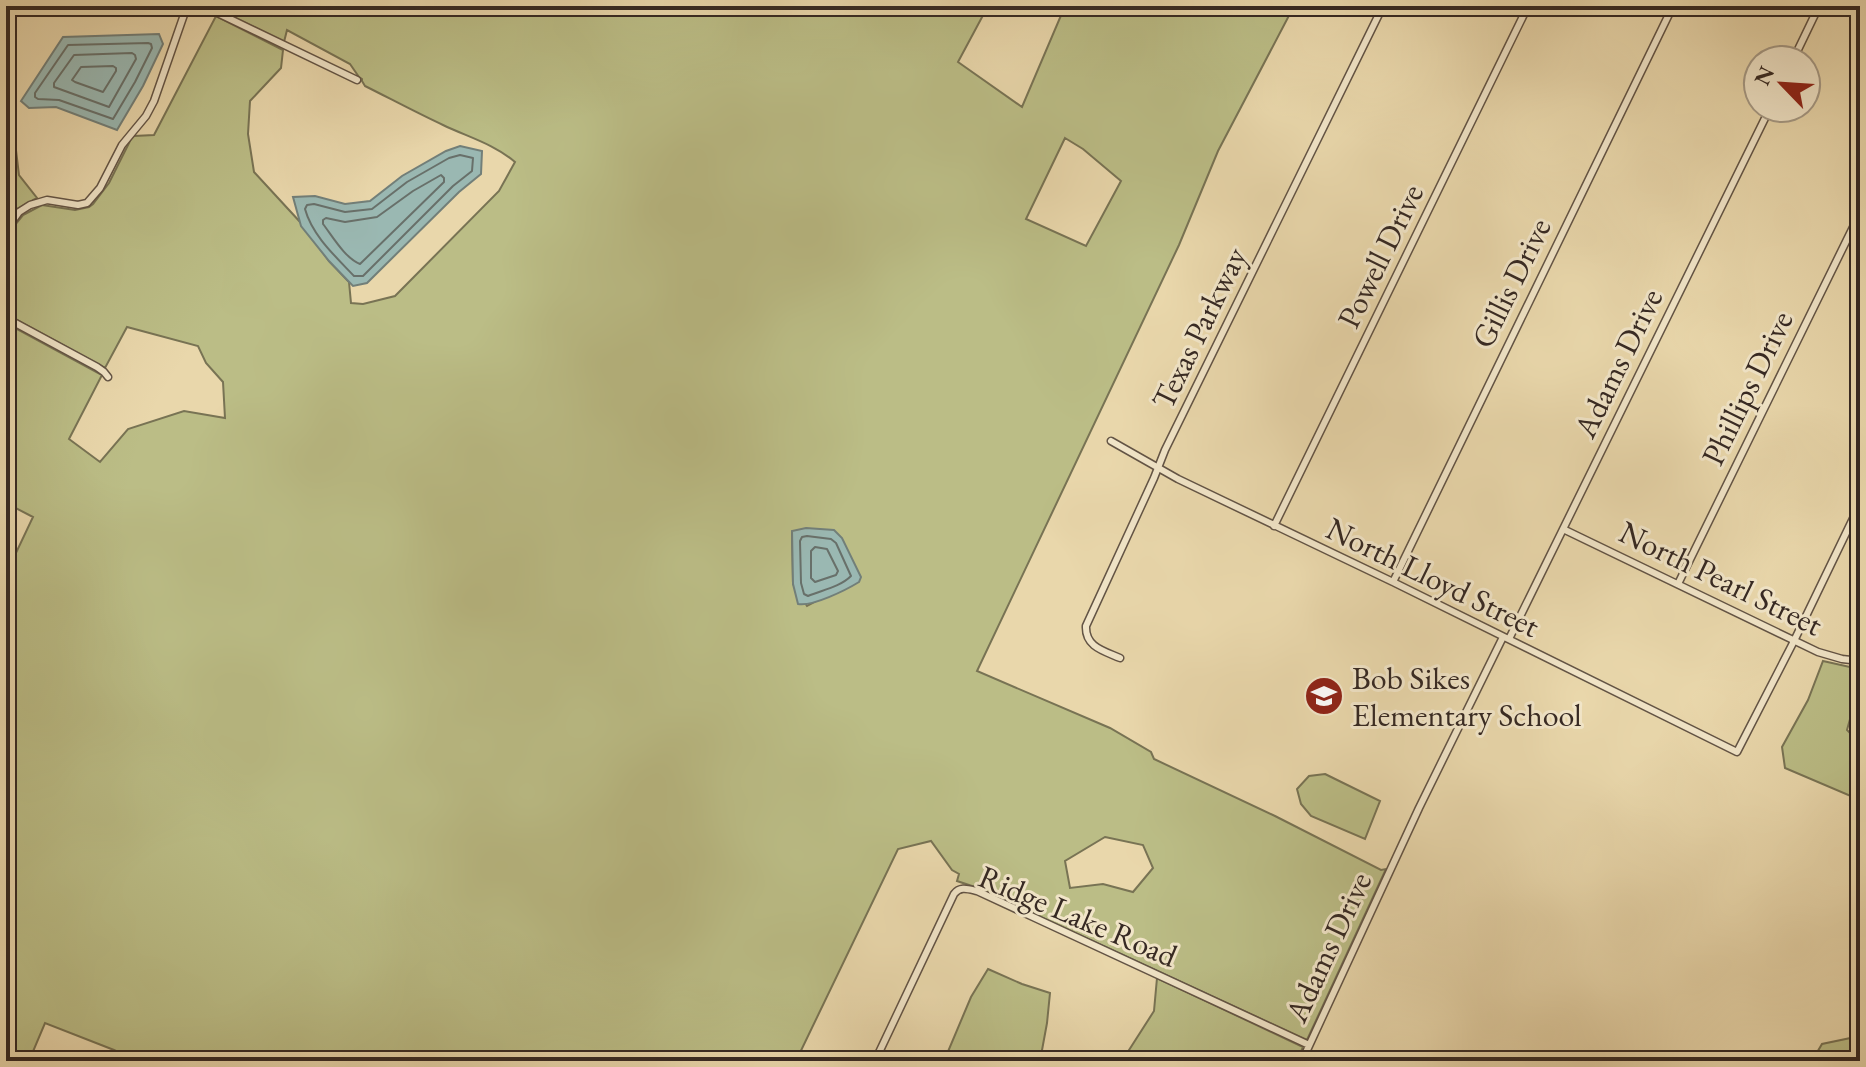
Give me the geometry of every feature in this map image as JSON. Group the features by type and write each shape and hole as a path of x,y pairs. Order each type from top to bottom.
{"street":[{"path":"6,230 19,212 30,205 47,200 78,205 87,203 100,188 122,145 154,101 187,6"},
{"path":"203,6 357,80"},
{"name":"Texas Parkway","path":"1120,658 1091,644 1086,626 1165,450 1383,6"},
{"name":"Powell Drive","path":"1274,526 1528,6"},
{"name":"Gillis Drive","path":"1393,582 1673,6"},
{"path":"1801,44 1819,6"},
{"name":"Adams Drive","path":"1302,1061 1419,808 1563,529 1762,124"},
{"name":"Phillips Drive","path":"1678,584 1860,213"},
{"path":"6,318 97,367 108,377"},
{"name":"North Lloyd Street","path":"1111,441 1274,526 1737,752 1794,641"},
{"path":"1794,641 1860,504"},
{"name":"North Pearl Street","path":"1563,529 1826,656 1860,661"},
{"name":"Ridge Lake Road","path":"875,1061 954,894 965,888 1309,1045"}],"green space":[{"path":"221,6 988,6 958,62 1022,107 1065,6 1294,6 1218,151 1179,245 977,671 1110,728 1151,752 1154,759 1381,870 1386,869 1307,1040 957,881 959,874 952,870 931,841 898,849 796,1061 136,1061 45,1023 29,1061 6,1061 6,574 33,517 6,503 6,323 102,375 69,439 100,462 128,429 184,411 225,418 223,382 206,363 198,346 127,327 105,368 6,314 6,236 23,215 42,205 75,210 93,204 109,183 131,139 134,136 154,135 216,16 283,50 281,68 250,101 248,134 254,172 349,282 351,303 363,304 395,296 499,191 515,162 490,146 365,86 350,64 287,30 284,42 219,10","holes":["1065,138 1121,181 1086,246 1026,219","792,531 820,599 807,606 793,584","1105,837 1143,845 1153,868 1133,892 1103,884 1070,888 1065,861"]},
{"path":"9,117 19,175 37,198 17,209 6,223 6,118"},
{"path":"1823,661 1859,669 1857,694 1847,730 1860,743 1860,800 1785,768 1782,747 1808,700"},
{"path":"1325,774 1380,801 1365,839 1311,816 1301,804 1297,789 1309,776"},
{"path":"988,969 1050,993 1040,1061 944,1061 971,997"},
{"path":"1157,978 1303,1047 1297,1061 1122,1061 1154,1011"},
{"path":"1860,1036 1860,1061 1812,1061 1822,1044"}],"water":[{"path":"159,34 163,44 117,130 56,107 29,108 21,101 63,37"},
{"path":"460,146 482,151 481,174 367,283 353,286 301,226 293,197 315,196 345,204 370,201 402,176"},
{"path":"806,528 834,530 842,538 861,577 859,582 829,597 798,604 793,584 792,531"}],"place":[{"name":"Bob Sikes Elementary School","path":"1324,696"}]}
